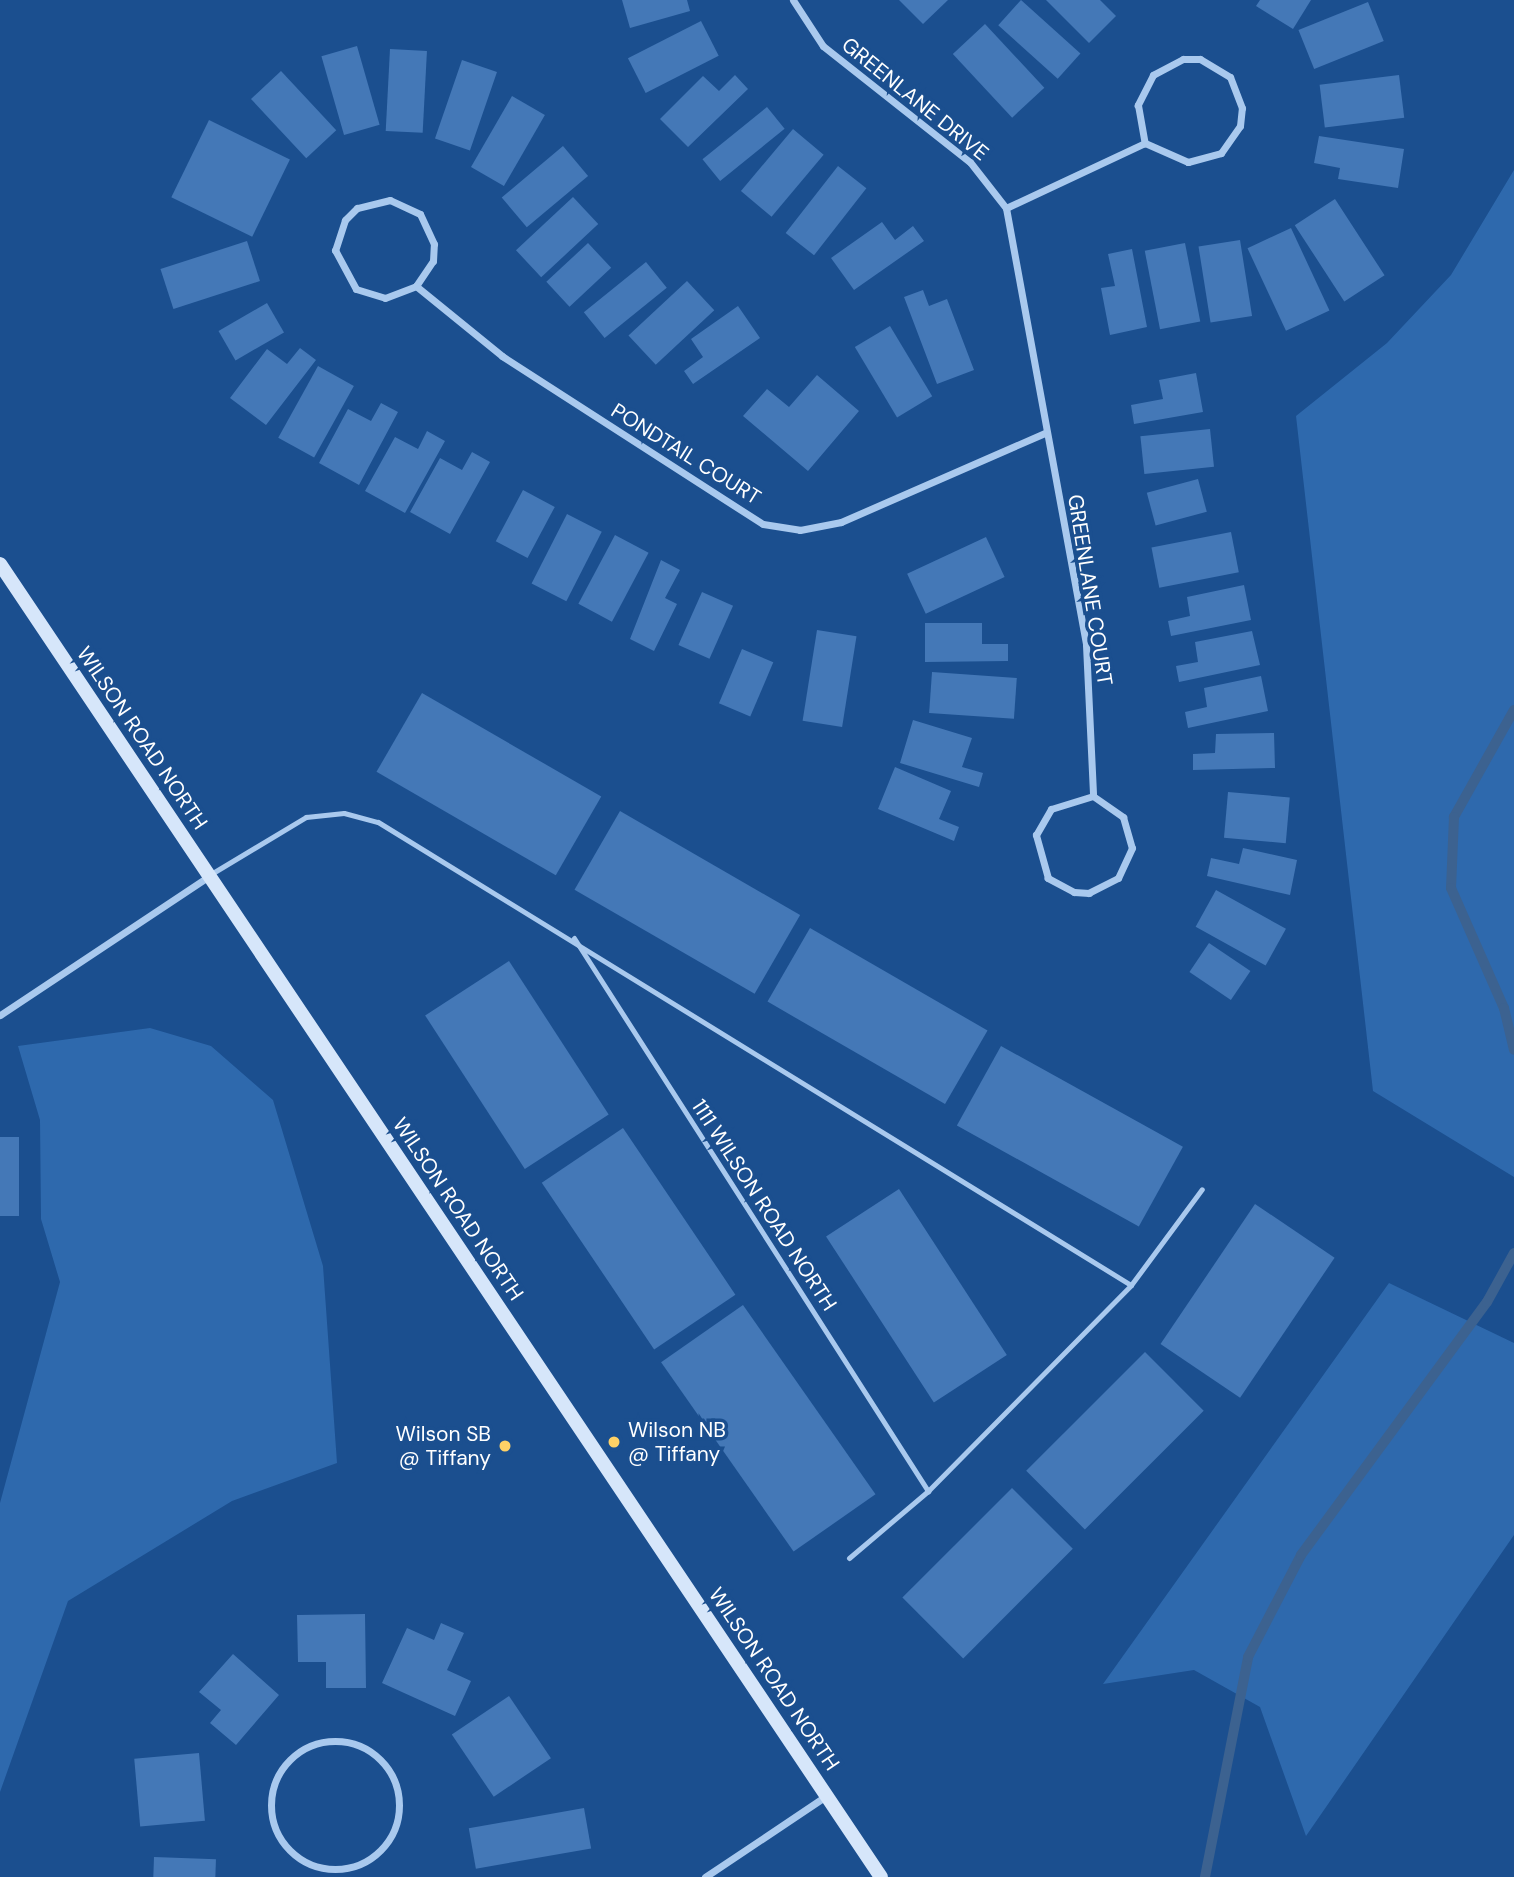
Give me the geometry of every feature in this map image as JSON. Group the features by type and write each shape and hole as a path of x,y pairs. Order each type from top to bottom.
{"main road":[{"name":"WILSON ROAD NORTH","path":"0,564 881,1877"}],"street":[{"name":"GREENLANE DRIVE","path":"793,0 823,46 970,162 1006,208 1045,433"},
{"path":"1006,208 1145,143 1188,162 1221,153 1240,126 1242,108 1230,76 1200,59 1166,64 1153,75 1138,105 1145,143"},
{"path":"390,200 419,214 434,244 433,261 416,286 385,298 345,278 337,235 357,208 390,200"},
{"name":"PONDTAIL COURT","path":"416,286 502,356 763,524 800,530 841,522 1045,433"},
{"name":"GREENLANE COURT","path":"1045,433 1086,645 1093,796"},
{"path":"1093,796 1123,817 1132,848 1118,878 1089,893 1074,892 1048,878 1036,835 1051,809 1093,796"},
{"path":"0,1015 209,876"},
{"path":"351,1742 381,1758 398,1787 399,1821 383,1851 340,1873 320,1869 290,1852 272,1823 277,1780 288,1760 318,1743 351,1742"},
{"path":"705,1877 827,1796"}],"lane":[{"name":"1111 WILSON ROAD NORTH","path":"209,876 306,817 344,813 378,822 573,936 1131,1285"},
{"name":"1111 WILSON ROAD NORTH","path":"573,936 928,1491"},
{"path":"849,1558 928,1491 1131,1285 1202,1189"}],"shaded area":[{"path":"1514,170 1514,1177 1373,1091 1296,416 1387,343 1451,275"},
{"path":"150,1028 211,1046 273,1100 323,1266 337,1463 232,1501 68,1601 0,1792 0,1503 60,1282 41,1219 40,1120 18,1046"},
{"path":"1389,1283 1514,1343 1514,1535 1306,1836 1260,1707 1194,1670 1103,1684"}],"building":[{"path":"622,0 687,0 690,11 630,28"},
{"path":"899,0 948,0 923,24"},
{"path":"1021,0 1080,54 1058,79 998,25"},
{"path":"1046,0 1100,0 1116,16 1089,43"},
{"path":"1260,0 1311,0 1293,29 1256,6"},
{"path":"1368,2 1384,41 1314,69 1298,30"},
{"path":"701,21 719,56 646,93 628,58"},
{"path":"985,24 1044,88 1012,118 953,54"},
{"path":"357,46 380,125 344,135 321,56"},
{"path":"390,49 427,51 423,133 386,131"},
{"path":"462,60 497,72 470,151 435,138"},
{"path":"281,71 336,130 306,158 251,99"},
{"path":"735,75 748,89 688,147 660,119 703,76 719,91"},
{"path":"1399,75 1404,118 1325,127 1320,85"},
{"path":"512,96 545,115 504,186 471,167"},
{"path":"767,107 785,129 720,181 702,159"},
{"path":"209,120 290,159 252,237 171,197"},
{"path":"793,129 824,155 772,217 741,191"},
{"path":"1319,136 1404,149 1398,188 1338,179 1340,168 1314,163"},
{"path":"563,146 588,176 527,227 502,197"},
{"path":"838,166 866,188 814,255 786,233"},
{"path":"573,197 598,224 541,277 516,250"},
{"path":"1335,199 1385,275 1344,301 1295,225"},
{"path":"882,222 895,240 913,226 924,241 854,290 831,258"},
{"path":"1291,228 1329,310 1286,331 1247,248"},
{"path":"1240,240 1252,316 1211,323 1199,247"},
{"path":"247,241 260,281 173,309 160,269"},
{"path":"588,243 611,268 570,307 546,282"},
{"path":"1185,243 1200,322 1160,329 1145,251"},
{"path":"1132,249 1147,327 1110,335 1101,288 1115,286 1108,254"},
{"path":"646,262 667,288 605,338 584,312"},
{"path":"687,281 714,310 656,365 628,336"},
{"path":"923,290 929,306 947,299 974,370 937,384 904,297"},
{"path":"267,303 284,332 236,360 219,331"},
{"path":"738,306 760,338 693,384 684,371 703,357 691,339"},
{"path":"890,326 932,396 897,417 855,347"},
{"path":"300,348 316,360 266,425 230,398 267,349 287,364"},
{"path":"318,366 354,386 314,458 278,438"},
{"path":"1196,373 1203,412 1134,424 1131,405 1163,399 1159,380"},
{"path":"817,375 859,411 808,471 743,416 767,389 789,407"},
{"path":"381,403 398,412 359,485 319,463 348,409 371,421"},
{"path":"1210,429 1214,467 1144,474 1140,436"},
{"path":"427,431 445,441 405,513 365,491 395,437 418,449"},
{"path":"472,452 490,462 450,534 410,512 440,458 462,470"},
{"path":"1198,479 1207,512 1156,526 1147,493"},
{"path":"523,490 555,507 528,558 496,541"},
{"path":"567,514 602,532 566,601 532,583"},
{"path":"1231,532 1239,572 1159,588 1151,547"},
{"path":"615,535 649,553 612,622 578,604"},
{"path":"986,537 1005,577 926,614 907,574"},
{"path":"661,560 680,570 665,598 677,604 654,651 630,639"},
{"path":"1244,585 1251,620 1171,636 1168,621 1190,616 1187,597"},
{"path":"702,592 733,606 709,659 678,645"},
{"path":"925,623 982,623 982,644 1008,644 1008,661 925,662"},
{"path":"817,630 857,636 842,727 803,721"},
{"path":"1252,631 1260,665 1179,682 1176,666 1198,662 1195,642"},
{"path":"742,649 773,662 750,717 719,703"},
{"path":"932,672 1017,678 1014,719 929,713"},
{"path":"1261,676 1268,711 1188,728 1185,712 1207,707 1204,688"},
{"path":"422,693 601,796 556,875 376,772"},
{"path":"913,720 972,738 962,767 983,773 979,787 900,763"},
{"path":"1274,733 1275,768 1193,770 1193,754 1215,753 1216,734"},
{"path":"895,767 951,791 939,819 959,827 954,841 878,809"},
{"path":"1228,792 1290,797 1286,843 1224,838"},
{"path":"620,811 800,915 755,994 574,890"},
{"path":"1243,848 1297,860 1290,895 1207,876 1211,858 1239,864"},
{"path":"1216,890 1286,929 1266,966 1196,927"},
{"path":"810,928 988,1030 945,1104 768,1002"},
{"path":"1209,943 1250,971 1231,1000 1189,972"},
{"path":"509,961 609,1114 525,1169 425,1015"},
{"path":"1001,1046 1183,1147 1139,1226 957,1126"},
{"path":"623,1128 735,1295 654,1349 542,1183"},
{"path":"0,1137 19,1137 19,1216 0,1216"},
{"path":"899,1189 1007,1355 934,1402 826,1236"},
{"path":"1255,1204 1335,1258 1240,1398 1160,1344"},
{"path":"743,1305 875,1494 794,1552 661,1362"},
{"path":"1145,1352 1204,1411 1085,1529 1026,1471"},
{"path":"1012,1488 1073,1549 963,1658 902,1598"},
{"path":"365,1614 366,1688 326,1688 326,1662 298,1662 297,1615"},
{"path":"441,1623 464,1633 447,1670 471,1681 455,1716 382,1683 407,1628 434,1640"},
{"path":"233,1654 279,1695 236,1745 210,1723 221,1710 199,1692"},
{"path":"509,1696 551,1758 494,1797 452,1735"},
{"path":"199,1753 205,1821 140,1826 134,1759"},
{"path":"584,1808 591,1848 476,1869 469,1828"},
{"path":"154,1857 216,1859 215,1877 153,1877"}],"waterway":[{"path":"1514,710 1454,817 1451,888 1504,1008 1514,1050"},
{"path":"1205,1877 1248,1657 1301,1555 1487,1302 1514,1253"}],"place":[{"name":"Wilson NB @ Tiffany","path":"614,1442"},
{"name":"Wilson SB @ Tiffany","path":"505,1446"}]}
